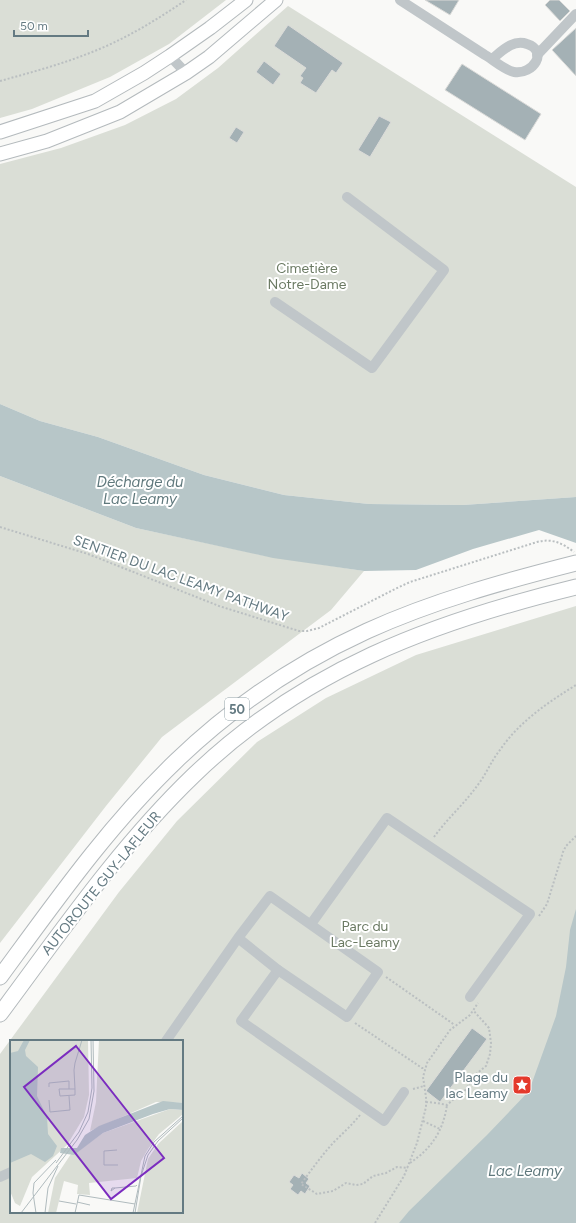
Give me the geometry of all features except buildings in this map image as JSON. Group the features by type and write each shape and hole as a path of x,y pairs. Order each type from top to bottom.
{"highway":[{"name":"AUTOROUTE GUY-LAFLEUR","path":"0,977 76,875 130,809 184,753 245,703 306,663 377,627 477,590 569,564"},
{"name":"AUTOROUTE GUY-LAFLEUR","path":"0,1014 82,903 138,834 194,774 247,730 280,706 312,686 354,663 394,644 440,626 477,614 576,587"}],"main road":[{"path":"0,132 95,101 144,73 170,56 246,0"},
{"path":"0,154 47,141 120,112 186,73 209,57 276,0"}],"lane":[{"path":"400,0 492,59 513,72 529,69 534,66 538,60 534,49 529,44 520,43 511,45 492,59"},
{"path":"537,55 576,14"},
{"path":"170,56 186,73"},
{"path":"275,302 372,368 444,270 347,197"},
{"path":"311,924 387,818 530,914 475,999"},
{"path":"167,1040 238,938 270,896 378,972 347,1017 278,970 238,938"},
{"path":"278,970 241,1021 384,1121 404,1092"},
{"path":"0,1177 10,1172"}],"path":[{"path":"0,81 34,72 88,54 149,25 186,0"},
{"name":"SENTIER DU LAC LEAMY PATHWAY","path":"0,527 102,559 219,606 290,629 303,631 319,628 410,582 543,541 553,541 562,544 576,553"},
{"path":"428,846 438,831 481,782 500,750 526,720 576,685"},
{"path":"537,920 547,904 563,852 566,846 576,836"},
{"path":"378,972 452,1022 454,1025"},
{"path":"375,1223 397,1188 410,1163 423,1121 426,1102 423,1076 425,1068 430,1058 454,1025 468,1017 473,1011 475,999"},
{"path":"473,1011 475,999"},
{"path":"410,1163 432,1144 444,1120 447,1105 464,1092 475,1075 486,1066 490,1054 491,1043 489,1028 473,1011"},
{"path":"347,1017 422,1068 425,1068"},
{"path":"426,1102 447,1105"},
{"path":"365,1108 353,1125 334,1143 301,1184 317,1194 333,1191 346,1183 356,1185 363,1184 373,1176 386,1173 397,1167 408,1168"},
{"path":"423,1121 440,1129"}],"green space":[{"path":"0,0 226,0 169,44 110,77 32,109 0,118"},
{"name":"Cimetière Notre-Dame","path":"288,6 576,187 576,497 463,505 369,504 284,495 204,475 98,437 40,421 0,404 0,164 61,148 125,125 176,99 218,68"},
{"path":"0,476 136,528 266,556 364,571 331,610 162,737 106,806 0,943"},
{"name":"Parc du Lac-Leamy","path":"576,606 576,1223 0,1223 0,1054 10,1040 10,1213 183,1213 183,1040 10,1040 119,892 177,821 257,742 326,698 416,655"}],"water":[{"name":"Décharge du Lac Leamy","path":"0,404 40,421 98,437 204,475 284,495 369,504 463,505 576,497 576,543 539,530 473,549 416,570 364,571 273,558 136,528 0,476"},
{"name":"Lac Leamy","path":"576,909 576,1223 399,1223 409,1211 487,1135 529,1091 556,1016 566,967 570,930"}],"place":[{"name":"Plage du lac Leamy","path":"522,1085"}]}
